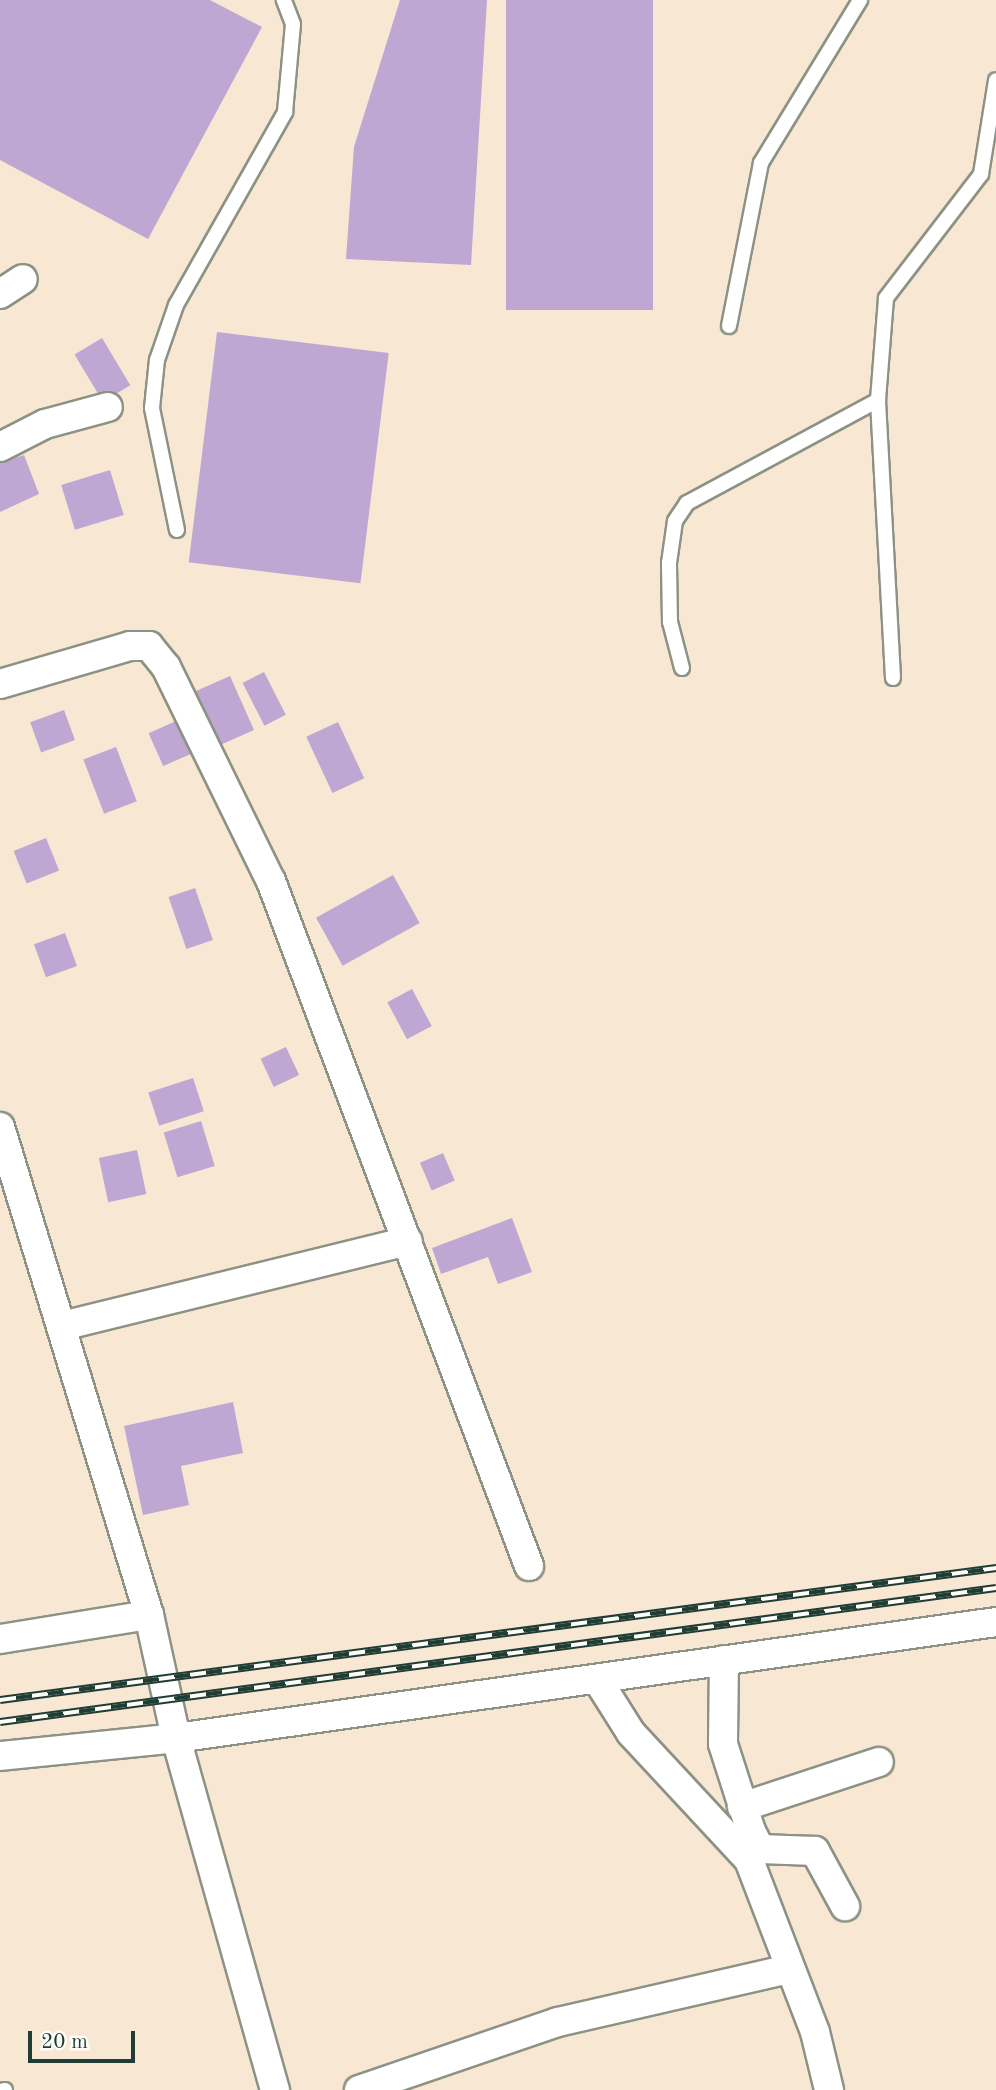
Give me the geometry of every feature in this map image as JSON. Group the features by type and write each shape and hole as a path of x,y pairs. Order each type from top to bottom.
{"street":[{"path":"0,447 46,424 108,407"},
{"path":"0,684 130,646 149,646 166,667 271,881 529,1566"},
{"path":"0,1127 149,1615 176,1738 275,2090"},
{"path":"62,1326 408,1241"},
{"path":"0,1639 149,1615"},
{"path":"0,1756 176,1738 996,1622"},
{"path":"724,1660 723,1744 742,1807 760,1849 815,1851 845,1906"},
{"path":"597,1679 631,1733 749,1860 815,2032 829,2090"},
{"path":"742,1807 879,1762"},
{"path":"359,2090 558,2022 789,1969"}],"lane":[{"path":"177,530 152,408 157,360 176,305 285,112 293,24 284,0"},
{"path":"729,327 761,163 860,0"},
{"path":"892,678 878,400 886,298 981,174 996,80"},
{"path":"682,668 670,622 669,563 675,521 687,503 878,400"}],"building":[{"path":"0,0 210,0 262,27 148,239 0,160"},
{"path":"400,0 487,0 471,265 346,259 354,147"},
{"path":"506,0 653,0 653,310 506,310"},
{"path":"217,332 389,353 360,583 189,562"},
{"path":"102,338 130,385 103,402 75,354"},
{"path":"24,455 39,494 0,512 0,463"},
{"path":"110,470 124,515 75,530 61,485"},
{"path":"264,672 286,715 264,726 243,683"},
{"path":"230,676 254,730 216,747 192,693"},
{"path":"64,710 75,740 41,752 30,722"},
{"path":"176,721 191,754 163,766 149,733"},
{"path":"338,722 364,778 332,793 306,737"},
{"path":"116,747 137,801 104,814 83,760"},
{"path":"46,838 59,870 27,884 14,851"},
{"path":"393,875 420,923 343,966 316,918"},
{"path":"195,888 213,940 186,949 169,897"},
{"path":"65,933 77,966 46,977 34,944"},
{"path":"412,989 432,1026 407,1039 387,1002"},
{"path":"286,1047 299,1075 274,1087 261,1059"},
{"path":"193,1078 204,1111 159,1126 148,1093"},
{"path":"201,1121 215,1166 177,1177 164,1132"},
{"path":"137,1150 146,1194 108,1202 99,1158"},
{"path":"443,1153 455,1181 432,1190 420,1163"},
{"path":"512,1218 532,1272 498,1284 488,1257 441,1274 432,1248"},
{"path":"233,1402 243,1453 181,1466 189,1505 143,1515 124,1426"}],"railway":[{"path":"0,1700 996,1568"},
{"path":"0,1722 996,1588"}]}
